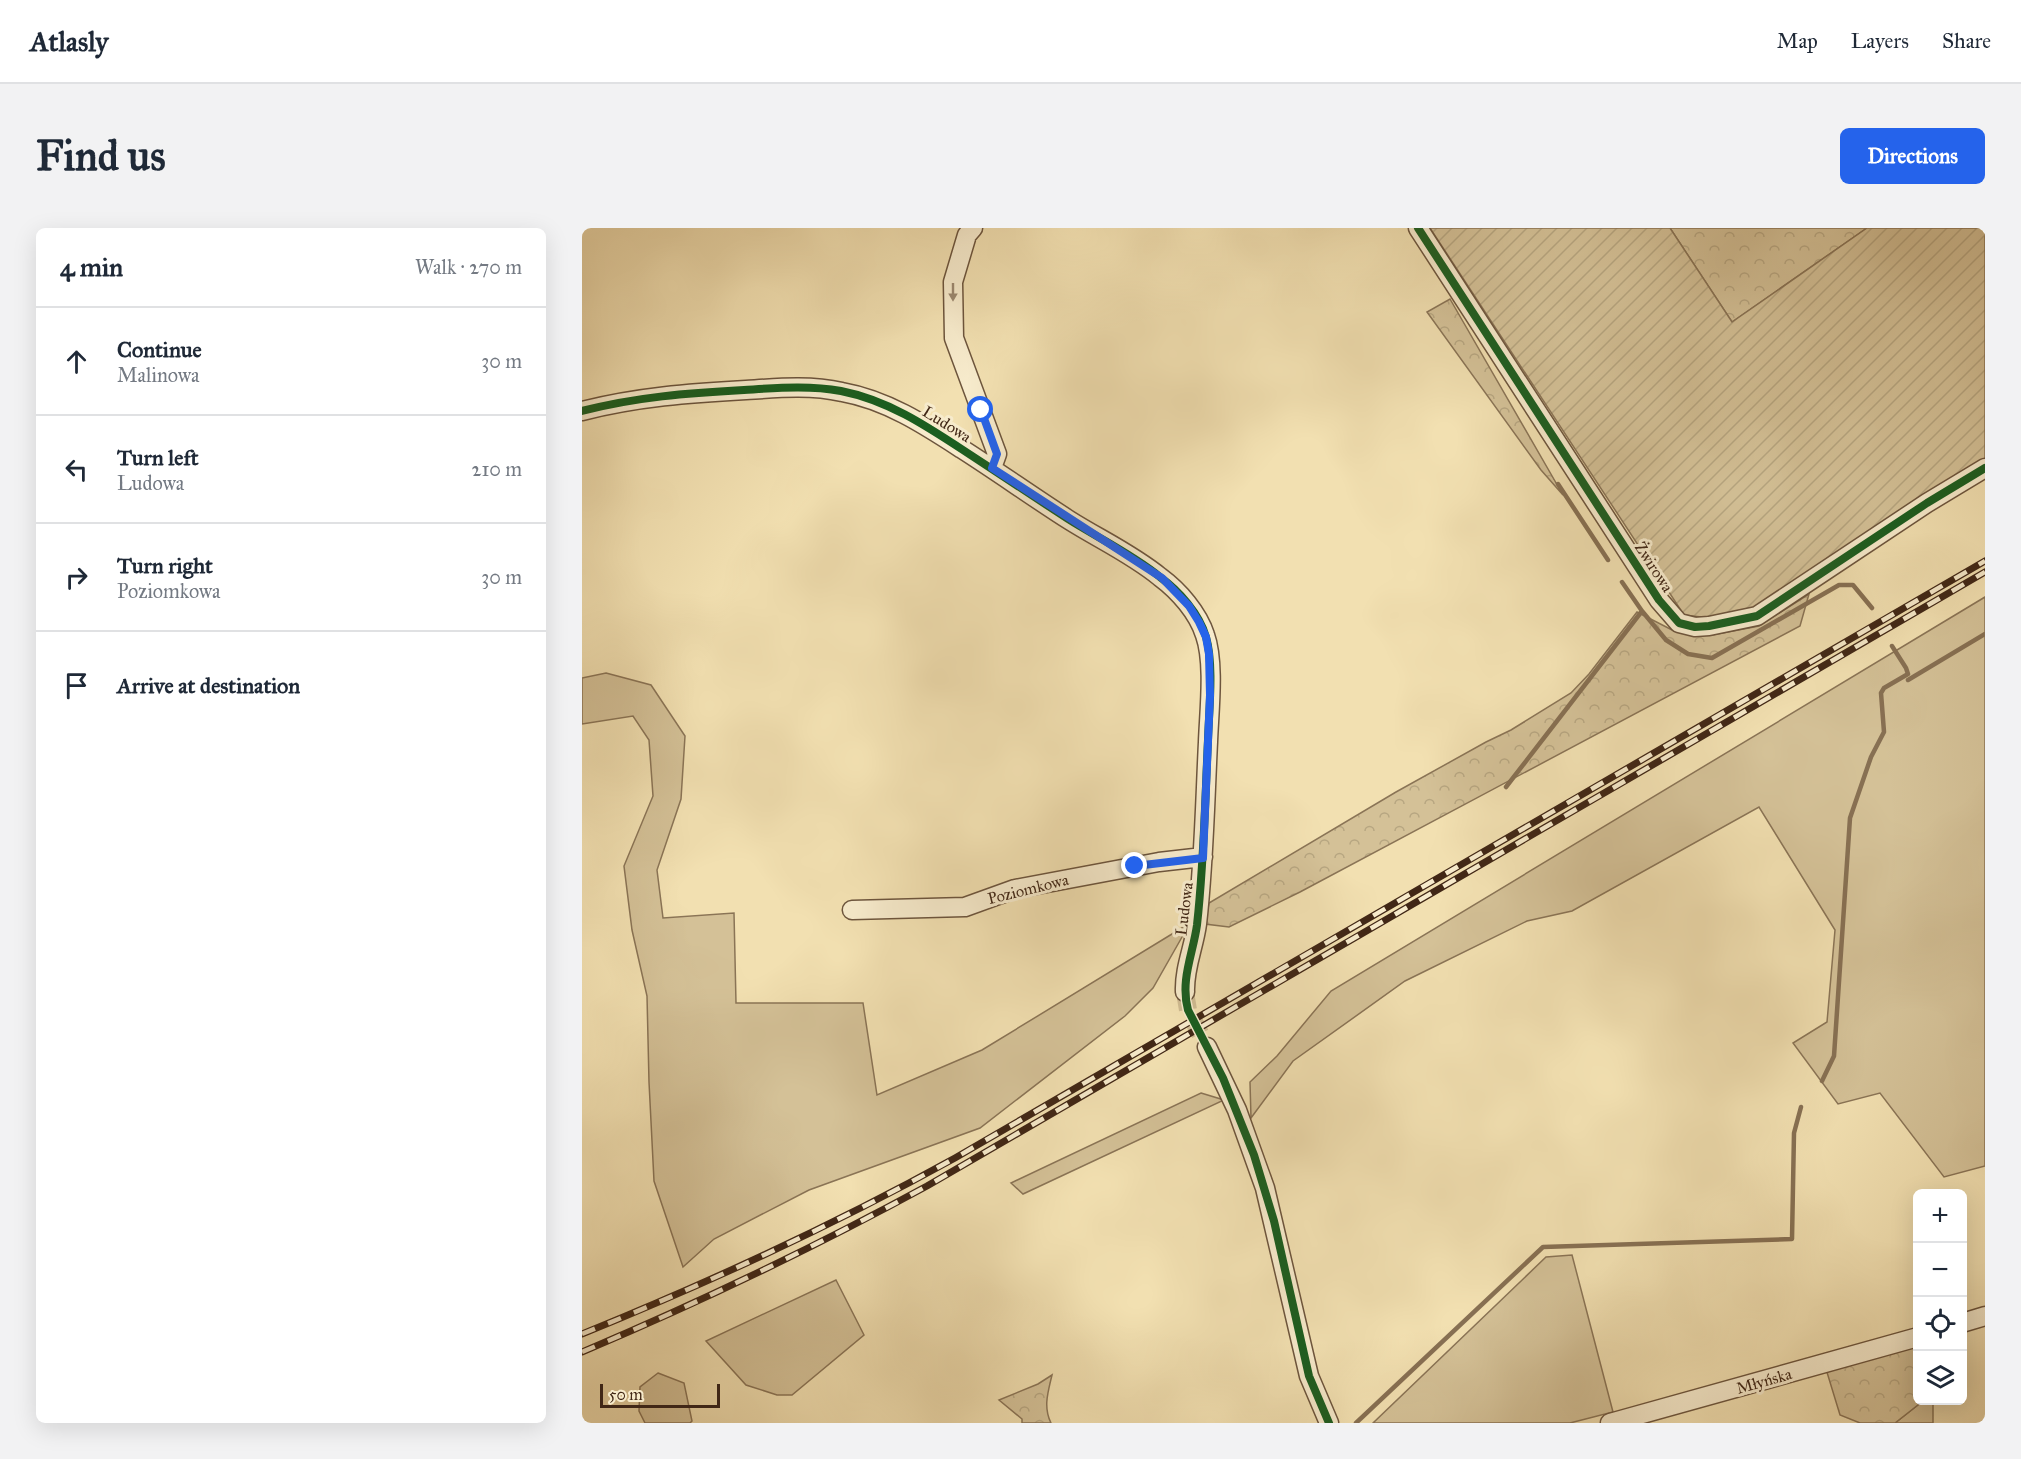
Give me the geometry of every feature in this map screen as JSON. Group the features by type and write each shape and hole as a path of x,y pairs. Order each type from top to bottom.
{"street":[{"name":"Żwirowa","path":"1418,228 1659,600 1679,623 1695,627 1709,626 1757,616 1927,503 1985,468"},
{"path":"970,232 953,282 954,338 997,454 992,468"},
{"name":"Ludowa","path":"582,411 630,399 795,387 830,390 858,396 889,407 925,425 1162,578 1189,606 1199,622 1206,637 1209,654 1210,695 1203,858 1197,924 1185,981 1185,992"},
{"name":"Poziomkowa","path":"852,910 965,907 1015,889 1158,862 1203,858"},
{"path":"1208,1047 1244,1125 1265,1188 1309,1376 1329,1423"},
{"path":"1967,1321 1985,1316"},
{"name":"Młyńska","path":"1611,1423 1913,1338"}],"green space":[{"path":"1430,228 1670,228 1732,322 1867,228 1985,228 1985,459 1753,608 1710,618 1684,615"},
{"path":"1670,228 1867,228 1732,322"},
{"path":"1450,299 1563,495 1541,470 1427,312"},
{"path":"1809,594 1800,626 1300,892 1229,927 1205,924 1209,903 1396,792 1511,730 1571,693 1589,674 1637,612 1674,631 1712,635 1759,626"},
{"path":"1985,597 1985,1166 1944,1177 1880,1093 1838,1104 1793,1043 1827,1022 1835,930 1759,807 1572,911 1527,921 1405,981 1293,1061 1251,1118 1250,1082 1277,1056 1331,991"},
{"path":"606,673 651,685 685,736 681,799 657,870 663,918 734,913 736,1003 863,1003 877,1095 982,1050 1190,923 1153,988 1125,1016 980,1128 809,1190 714,1239 683,1267 654,1181 647,996 632,930 624,866 653,796 649,740 633,716 582,724 582,678"},
{"path":"1201,1093 1224,1100 1023,1194 1011,1183"},
{"path":"1572,1255 1613,1412 1570,1423 1373,1423 1546,1257"},
{"path":"836,1280 864,1335 792,1395 777,1395 746,1385 706,1341"},
{"path":"1913,1344 1913,1405 1918,1405 1895,1423 1860,1423 1840,1415 1826,1369"},
{"path":"658,1373 684,1383 692,1421 690,1423 645,1423 639,1411 640,1387"},
{"path":"1052,1375 1047,1405 1051,1423 1022,1423 1022,1419 999,1400 1038,1384"},
{"path":"1918,1405 1933,1405 1933,1423 1895,1423"}],"waterway":[{"path":"1558,484 1608,560"},
{"path":"1622,582 1642,611"},
{"path":"1506,787 1642,611 1666,640 1688,654 1712,658 1839,585 1853,585 1872,608"},
{"path":"1908,680 1985,634"},
{"path":"1822,1081 1834,1056 1850,818 1871,757 1884,732 1881,693 1884,688 1908,674 1892,646"},
{"path":"1356,1423 1543,1247 1792,1239 1794,1133 1801,1107"}],"tunnel":[{"path":"1185,992 1188,1010 1207,1047"}],"railway":[{"path":"582,1334 771,1252 955,1158 1985,561"},
{"path":"582,1352 757,1273 927,1186 1985,572"}],"cycle path":[{"path":"1418,228 1659,600 1679,623 1695,627 1709,626 1757,616 1927,503 1985,468"},
{"path":"582,411 662,396 768,388 817,388 841,391 874,400 920,423 1068,519 1138,561 1160,577 1188,603 1199,619 1206,637 1210,660 1210,687 1201,879 1197,925 1186,978 1186,999 1188,1010 1223,1078 1254,1155 1274,1221 1309,1376 1329,1423"}],"route":[{"path":"981,410 997,454 992,468 1162,578 1189,606 1206,637 1209,654 1210,695 1203,858 1135,866"}]}
